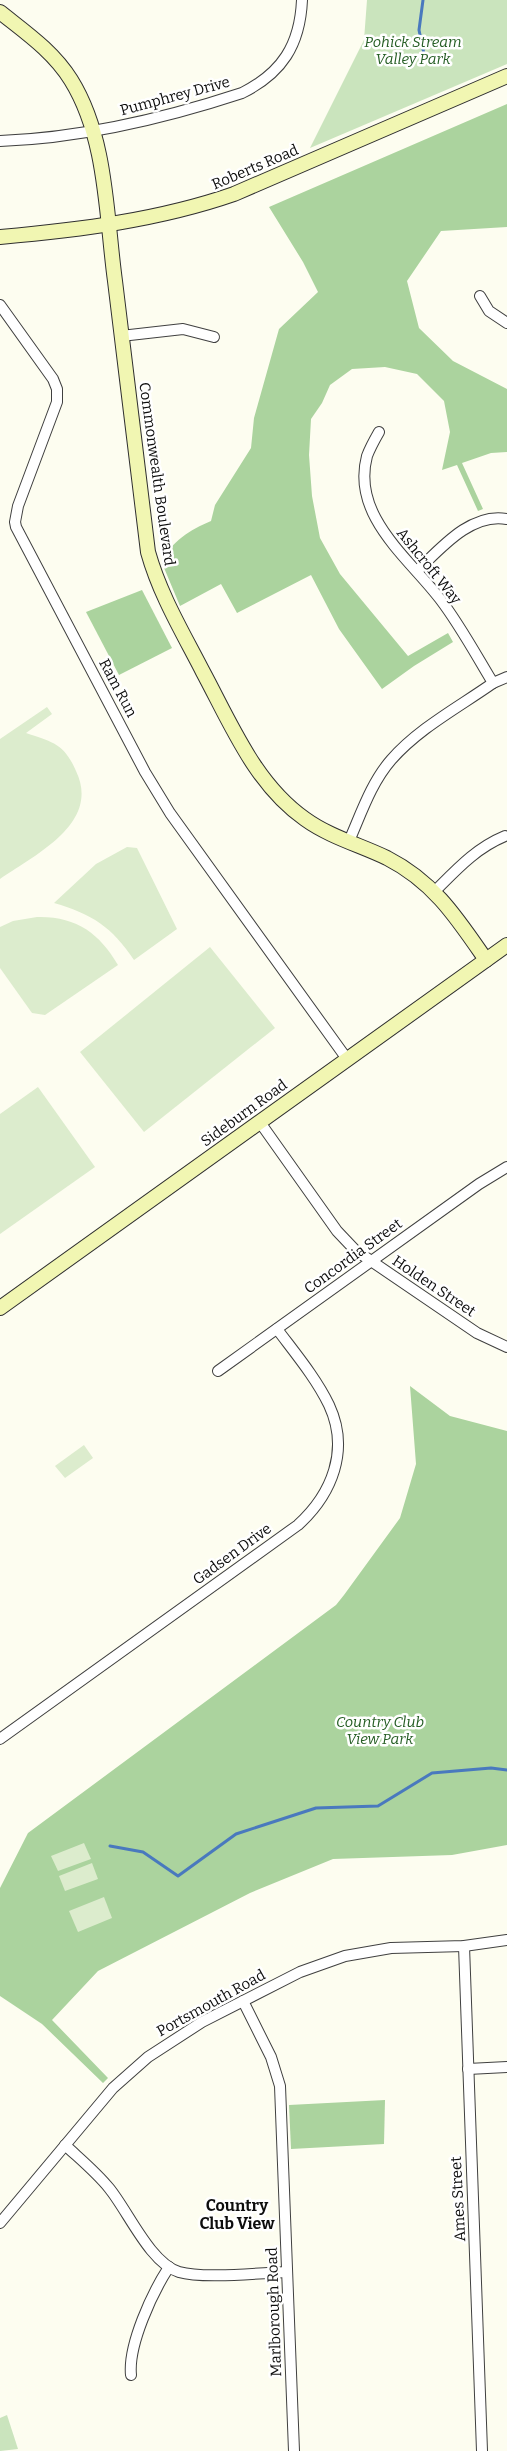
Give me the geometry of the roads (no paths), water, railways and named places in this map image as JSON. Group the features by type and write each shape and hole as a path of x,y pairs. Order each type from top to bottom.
{"street":[{"name":"Pumphrey Drive","path":"0,141 37,140 94,133 223,99 257,86 279,67 289,54 300,25 302,0"},
{"name":"Commonwealth Boulevard","path":"0,12 41,45 59,64 83,102 94,133 108,225 148,552 164,599 260,775 287,805 306,820 387,858 435,891 486,960"},
{"name":"Roberts Road","path":"0,237 108,225 177,212 234,194 507,76"},
{"path":"480,296 489,312 507,323"},
{"name":"Ram Run","path":"0,305 53,379 58,395 18,506 16,527 145,772 170,813 347,1059"},
{"path":"121,336 183,329 214,337"},
{"name":"Ashcroft Way","path":"379,432 367,460 366,481 370,503 387,539 417,571 446,608 493,683"},
{"path":"417,571 452,538 469,527 488,519 507,519"},
{"path":"349,841 372,787 391,760 415,737 493,683 507,677"},
{"path":"435,891 470,856 486,844 504,836"},
{"name":"Sideburn Road","path":"0,1308 507,945"},
{"name":"Holden Street","path":"260,1121 337,1231 355,1250 477,1333 507,1347"},
{"name":"Concordia Street","path":"218,1371 479,1184 507,1167"},
{"name":"Gadsen Drive","path":"0,1739 298,1525 321,1502 330,1483 336,1463 338,1442 335,1420 321,1390 277,1329"},
{"name":"Portsmouth Road","path":"0,2222 113,2088 148,2057 175,2038 300,1972 345,1956 391,1948 464,1946 507,1940"},
{"name":"Ames Street","path":"464,1946 482,2451"},
{"name":"Marlborough Road","path":"243,2001 272,2057 280,2086 294,2451"},
{"path":"468,2069 507,2067"},
{"path":"65,2145 109,2188 147,2243 169,2268 180,2272 206,2274 286,2272"},
{"path":"131,2375 130,2361 133,2346 157,2288 169,2268"}],"waterway":[{"path":"423,0 419,30 424,54 435,62"},
{"path":"110,1846 143,1852 178,1876 236,1834 316,1808 378,1806 432,1773 491,1768 507,1770"}],"district":[{"name":"Country Club View","path":"237,2214"}],"park label":[{"name":"Pohick Stream Valley Park","path":"413,50"},
{"name":"Country Club View Park","path":"380,1730"}]}
